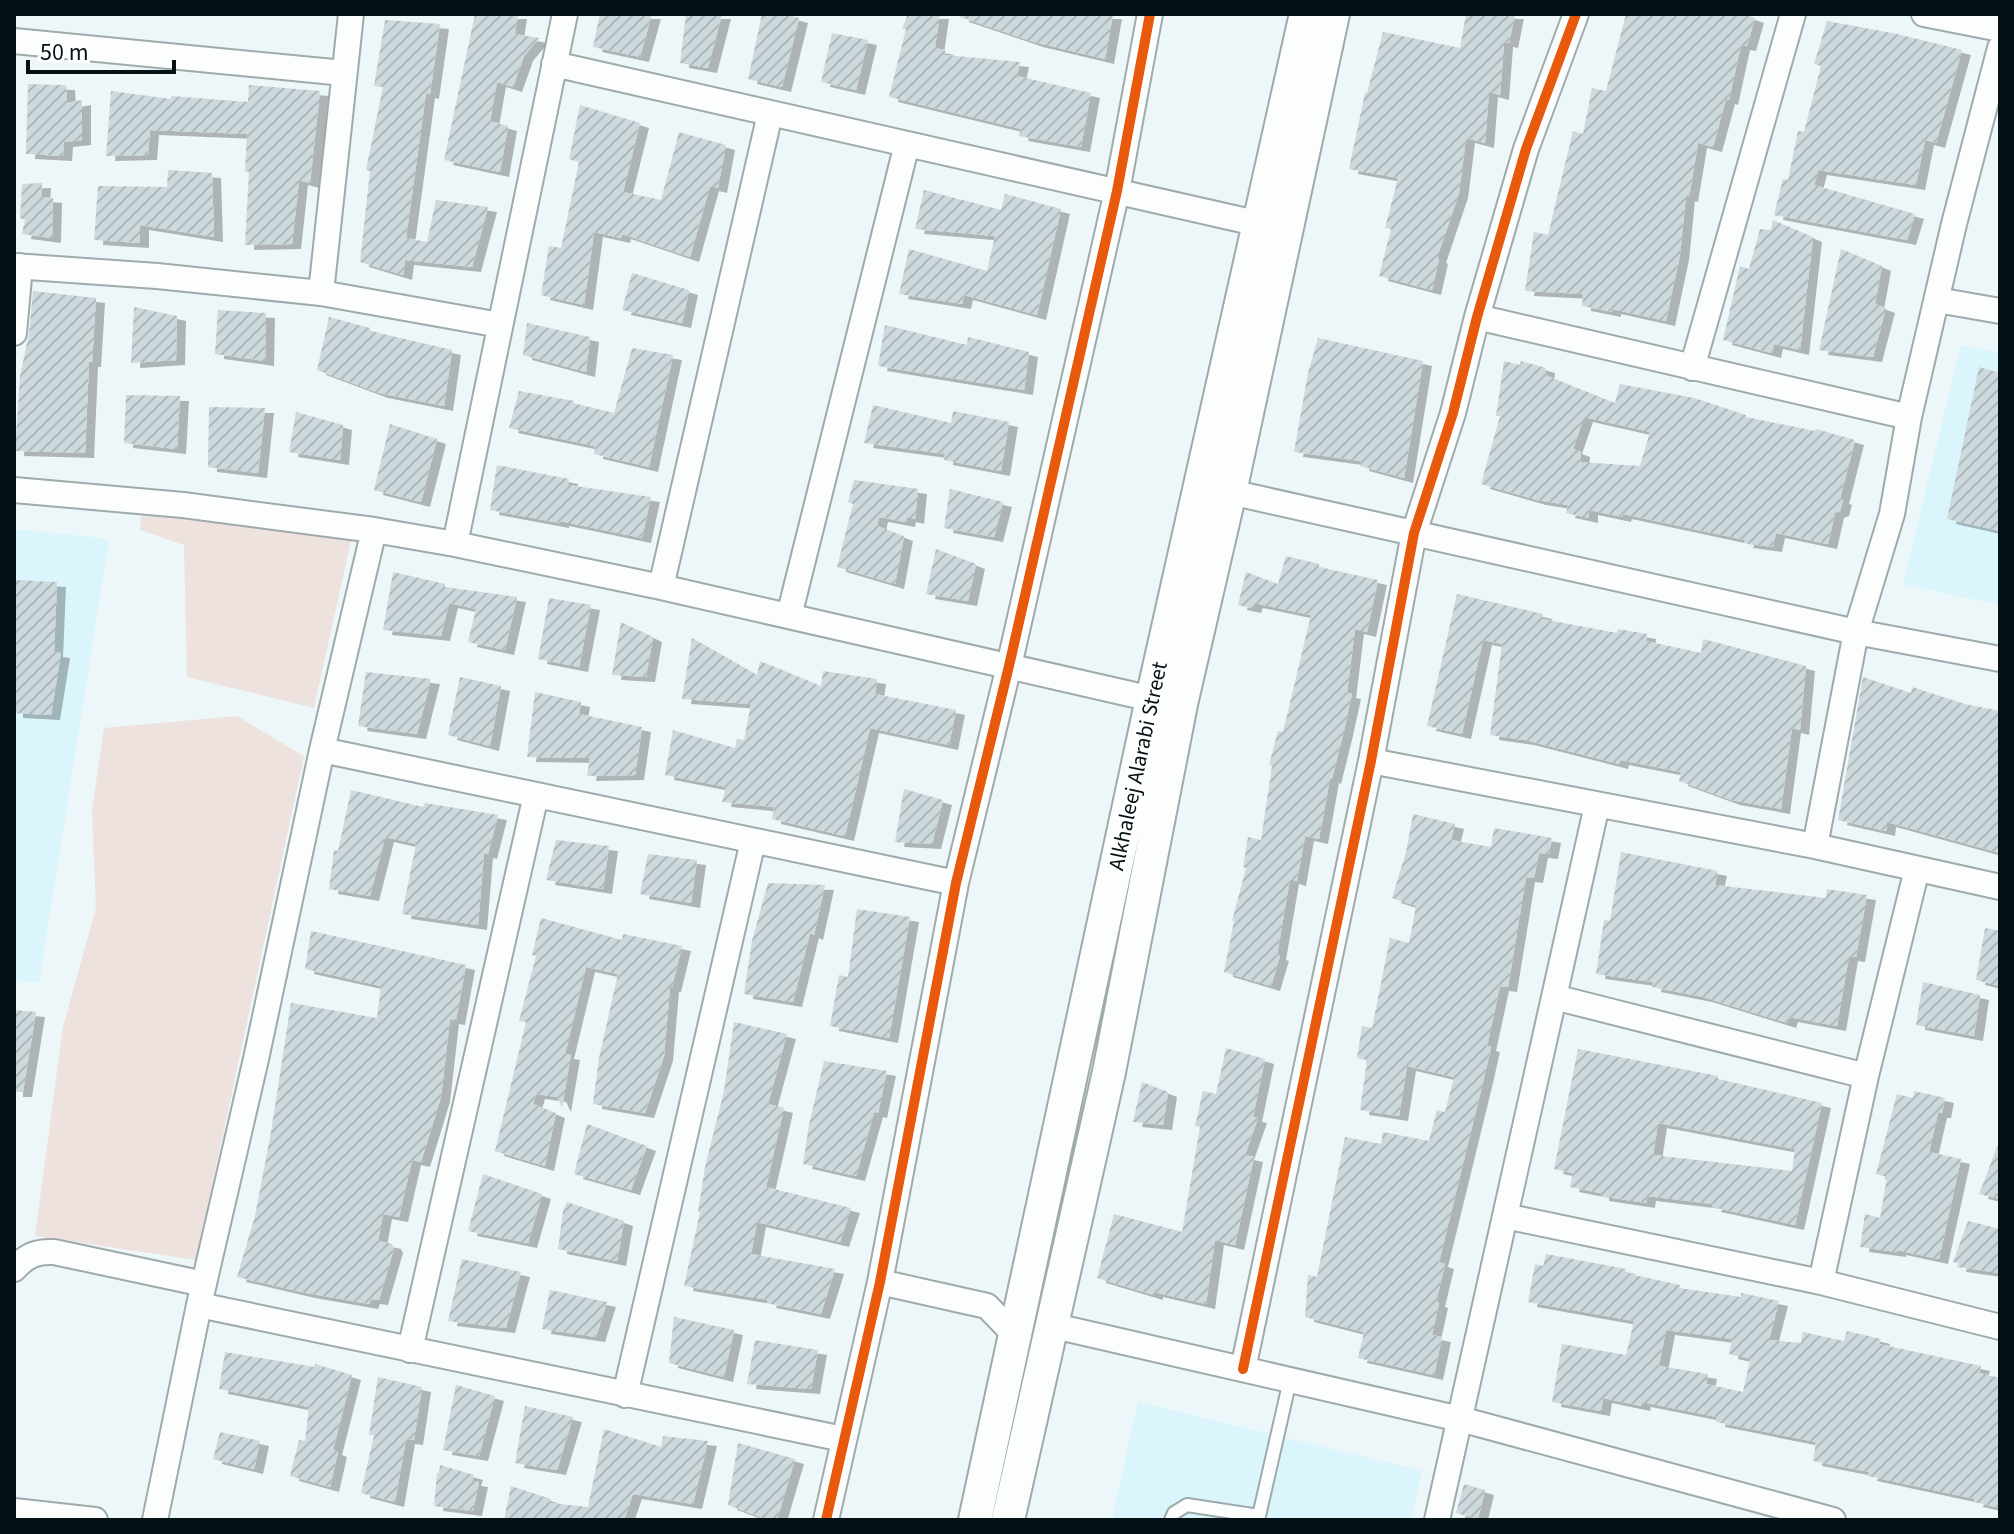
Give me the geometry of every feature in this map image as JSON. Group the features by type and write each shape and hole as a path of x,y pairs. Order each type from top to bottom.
{"main road":[{"name":"Alkhaleej Alarabi Street","path":"975,1520 1152,699 1306,14"},
{"name":"Alkhaleej Alarabi Street","path":"1008,1520 1109,1072 1181,704 1333,14"},
{"path":"1074,1061 1109,1072"}],"street":[{"path":"321,293 351,14"},
{"path":"455,544 565,14"},
{"path":"826,1520 880,1282 956,883 1009,666 1117,191 1150,14"},
{"path":"1243,1369 1371,761 1414,533 1453,413 1477,317 1526,149 1576,14"},
{"path":"1692,368 1793,14"},
{"path":"1924,14 2000,29"},
{"path":"14,41 344,73"},
{"path":"1815,846 1856,632 1892,514 1909,417 1973,146 2000,48"},
{"path":"554,64 1260,224"},
{"path":"661,587 770,114"},
{"path":"789,616 907,144"},
{"path":"14,333 17,266 157,276 321,293 500,325"},
{"path":"1937,300 2000,311"},
{"path":"1477,317 1909,417"},
{"path":"14,490 183,505 455,544 661,587 1152,699"},
{"path":"1230,492 1856,632 2000,659"},
{"path":"155,1520 201,1294 374,530"},
{"path":"322,750 956,883"},
{"path":"1371,761 1815,846 2000,887"},
{"path":"410,1350 536,795"},
{"path":"1437,1520 1597,805"},
{"path":"625,1395 753,841"},
{"path":"1821,1282 1866,1076 1917,869"},
{"path":"1554,997 1866,1076"},
{"path":"1505,1216 1821,1282 2000,1327"},
{"path":"14,1269 28,1256 54,1252 410,1350 843,1439"},
{"path":"880,1282 987,1306 1014,1334"},
{"path":"987,1306 1024,1286"},
{"path":"1050,1325 1460,1419 1752,1509 1833,1520"},
{"path":"14,1511 95,1520"}],"lane":[{"path":"1171,1520 1174,1513 1187,1505 1265,1518 1290,1380"}],"shaded area":[{"path":"1961,345 2000,353 2000,605 1903,584"},
{"path":"142,504 352,536 314,708 187,677 184,545 140,530"},
{"path":"14,529 109,539 39,983 14,980"},
{"path":"237,716 304,756 196,1260 35,1236 63,1027 96,908 92,810 104,728"},
{"path":"1138,1402 1422,1471 1411,1520 1112,1520"}],"building":[{"path":"475,14 518,14 515,34 539,38 524,56 513,87 497,82 490,121 508,126 500,172 444,160"},
{"path":"600,14 652,14 640,57 593,47"},
{"path":"686,14 722,14 708,68 680,63"},
{"path":"762,14 799,18 782,87 748,79"},
{"path":"908,14 940,14 935,48 945,50 945,55 1020,62 1017,76 1091,93 1081,147 1019,136 1021,129 889,97 906,29 902,29"},
{"path":"960,14 1113,14 1105,59 1034,42 960,17"},
{"path":"1466,14 1515,14 1509,43 1504,42 1500,95 1489,92 1485,143 1466,138 1459,193 1437,258 1432,290 1379,276 1391,229 1385,228 1398,178 1349,169 1365,93 1383,32 1460,48"},
{"path":"1626,14 1743,14 1755,18 1747,46 1741,45 1729,100 1726,99 1713,147 1698,143 1689,197 1686,196 1680,255 1666,321 1582,306 1583,294 1525,291 1534,232 1548,235 1573,131 1583,134 1592,88 1606,91"},
{"path":"385,20 440,24 430,94 426,93 406,238 427,242 436,200 488,207 472,267 405,260 403,275 360,262 370,171 366,170 383,87 374,86"},
{"path":"1827,21 1962,50 1936,143 1925,140 1916,185 1818,170 1814,185 1915,214 1907,240 1774,215 1783,179 1788,180 1798,131 1804,132 1821,66 1814,64"},
{"path":"832,33 868,40 856,90 821,82"},
{"path":"28,84 66,85 67,103 82,100 82,140 64,142 63,156 26,154"},
{"path":"249,85 320,91 310,183 299,180 292,244 245,245 249,172 245,171 247,134 150,130 148,155 106,156 111,91 171,99 171,96 248,102"},
{"path":"580,105 640,123 623,192 661,200 679,132 726,145 718,188 710,186 690,257 622,234 621,238 594,232 584,305 541,295 549,246 561,248 579,162 569,159"},
{"path":"168,170 212,173 214,237 140,225 140,243 94,240 98,186 167,187"},
{"path":"42,183 41,197 53,198 52,238 22,234 25,220 20,218 22,184"},
{"path":"924,190 1001,210 1005,194 1061,209 1037,315 964,295 962,304 899,294 909,249 987,271 995,236 915,229"},
{"path":"1773,220 1813,237 1800,350 1774,344 1772,353 1723,340 1740,266 1749,269 1760,229 1771,230"},
{"path":"1841,249 1882,266 1875,304 1886,308 1873,357 1819,350"},
{"path":"632,273 689,290 682,323 622,310"},
{"path":"33,291 96,298 92,362 89,362 85,453 15,451 20,376 29,334"},
{"path":"134,307 177,316 176,360 131,363"},
{"path":"218,310 266,313 265,361 215,354"},
{"path":"329,317 370,328 370,331 452,350 444,406 379,393 317,370"},
{"path":"527,323 590,337 586,372 523,355"},
{"path":"885,325 967,345 968,337 1029,352 1024,390 878,366"},
{"path":"1318,338 1423,361 1404,478 1360,466 1361,461 1294,452 1308,373"},
{"path":"632,348 673,355 649,467 594,454 595,446 509,428 519,391 574,401 614,413"},
{"path":"1504,361 1520,365 1521,361 1546,368 1545,375 1615,403 1620,384 1694,398 1746,417 1816,429 1855,440 1840,499 1843,500 1840,511 1835,513 1828,544 1776,533 1773,547 1623,514 1622,517 1589,510 1589,518 1566,513 1568,505 1537,500 1481,484 1500,416 1496,416","holes":["1584,417 1650,432 1640,466 1580,462 1581,452 1573,449"]},
{"path":"1979,367 2000,373 2000,531 1947,519"},
{"path":"126,395 180,396 177,449 124,443"},
{"path":"873,405 951,423 953,411 1009,422 1001,471 944,460 945,454 864,443"},
{"path":"209,407 265,408 258,473 208,467"},
{"path":"296,412 343,425 340,460 289,452"},
{"path":"390,424 437,439 421,502 374,490"},
{"path":"497,465 569,479 568,485 651,497 642,538 490,510"},
{"path":"854,480 918,489 915,519 907,517 906,522 879,517 877,526 904,536 895,584 837,567 853,504 848,502"},
{"path":"950,489 1003,502 994,537 944,528"},
{"path":"936,549 976,564 968,601 926,594"},
{"path":"1286,556 1378,580 1367,632 1355,629 1347,693 1352,694 1330,778 1319,839 1305,836 1297,881 1290,879 1277,955 1280,956 1271,986 1224,972 1232,921 1246,868 1243,867 1248,837 1261,840 1272,766 1269,765 1278,731 1283,732 1311,615 1254,603 1252,608 1238,605 1246,572 1278,584"},
{"path":"393,572 445,584 445,587 517,597 505,650 468,642 476,609 449,603 441,636 383,630"},
{"path":"14,580 57,582 54,652 61,653 51,715 14,713"},
{"path":"1457,594 1543,614 1542,619 1617,633 1618,629 1647,634 1646,641 1701,653 1703,639 1806,666 1800,730 1792,728 1781,809 1731,800 1679,781 1681,772 1620,760 1619,764 1525,740 1490,735 1502,644 1483,640 1462,734 1427,726"},
{"path":"549,598 591,605 579,667 538,659"},
{"path":"621,622 653,637 646,677 612,675"},
{"path":"692,638 757,675 760,661 821,686 823,671 877,679 875,694 956,710 949,745 870,728 845,836 772,819 774,807 722,802 726,787 665,775 673,730 735,748 737,739 744,740 751,704 682,699"},
{"path":"366,672 431,679 417,734 358,726"},
{"path":"460,677 501,686 490,746 448,735"},
{"path":"1863,677 1911,693 1912,687 1965,704 2000,711 2000,853 1887,822 1886,831 1838,820"},
{"path":"535,692 581,702 579,714 642,727 635,775 587,776 590,758 527,757"},
{"path":"904,789 943,800 932,844 895,842"},
{"path":"351,790 423,807 425,803 498,815 488,854 484,853 478,925 402,914 416,844 385,837 370,896 329,889 334,850 338,851"},
{"path":"1413,814 1455,824 1451,840 1491,847 1494,828 1552,838 1549,854 1539,853 1534,878 1526,877 1508,987 1500,986 1487,1046 1491,1047 1439,1262 1445,1264 1432,1335 1442,1337 1434,1375 1358,1358 1364,1332 1305,1317 1308,1275 1317,1277 1345,1137 1381,1144 1383,1132 1429,1141 1437,1110 1445,1112 1454,1077 1407,1066 1399,1116 1360,1110 1367,1060 1357,1058 1362,1026 1372,1028 1390,938 1409,943 1416,906 1392,898 1406,852"},
{"path":"556,840 609,846 603,889 546,880"},
{"path":"1621,852 1718,871 1715,885 1826,898 1827,889 1867,895 1856,957 1849,956 1837,1026 1789,1017 1787,1023 1703,997 1652,987 1653,982 1596,974 1604,920 1610,921"},
{"path":"648,854 697,860 691,903 640,894"},
{"path":"768,883 825,885 814,935 810,933 793,1002 744,994 752,941"},
{"path":"857,909 910,917 889,1038 830,1026 839,975 848,977"},
{"path":"541,918 622,940 623,934 682,946 670,987 664,1056 645,1113 593,1104 599,1058 618,974 586,967 565,1054 571,1055 562,1107 557,1097 536,1094 533,1104 556,1113 545,1166 495,1151 526,1022 519,1021 536,956 532,955"},
{"path":"1985,928 2000,931 2000,986 1976,980"},
{"path":"311,931 466,965 456,1020 450,1019 441,1097 421,1162 412,1160 399,1217 383,1214 378,1241 392,1244 394,1248 379,1300 371,1299 369,1304 237,1277 255,1216 291,1003 377,1018 381,986 305,969"},
{"path":"1923,982 1980,995 1974,1036 1916,1025"},
{"path":"14,1010 36,1012 23,1092 14,1092"},
{"path":"734,1022 787,1034 768,1104 784,1108 766,1187 851,1208 840,1242 757,1222 751,1254 835,1269 821,1314 767,1303 768,1300 684,1286 700,1212 705,1167 724,1091"},
{"path":"1226,1048 1265,1059 1253,1117 1258,1118 1245,1155 1254,1157 1235,1245 1215,1240 1206,1304 1154,1292 1154,1295 1097,1278 1114,1214 1182,1232 1200,1127 1195,1126 1203,1091 1216,1094"},
{"path":"1578,1049 1718,1076 1718,1079 1822,1103 1795,1225 1712,1207 1713,1204 1647,1196 1646,1203 1600,1196 1600,1193 1570,1187 1573,1173 1554,1169","holes":["1658,1123 1795,1149 1792,1171 1653,1155"]},
{"path":"824,1061 887,1071 878,1113 874,1112 856,1176 803,1164"},
{"path":"1142,1082 1168,1092 1163,1125 1133,1122"},
{"path":"1914,1091 1945,1098 1942,1113 1938,1113 1929,1152 1961,1159 1939,1259 1897,1250 1860,1247 1865,1214 1880,1218 1887,1177 1876,1174 1897,1094 1913,1098"},
{"path":"587,1124 647,1146 631,1190 574,1174"},
{"path":"2000,1142 2000,1199 1979,1194"},
{"path":"483,1174 542,1194 528,1243 468,1231"},
{"path":"567,1202 624,1221 617,1261 558,1249"},
{"path":"1968,1221 2000,1229 2000,1273 1957,1267 1958,1263 1953,1262"},
{"path":"1546,1254 1626,1269 1625,1273 1680,1285 1679,1288 1741,1297 1741,1293 1779,1301 1769,1340 1801,1343 1803,1332 1844,1341 1847,1331 1881,1339 1879,1344 1981,1366 1979,1373 2000,1378 2000,1508 1974,1502 1975,1499 1868,1476 1869,1472 1813,1461 1816,1442 1716,1422 1717,1417 1642,1402 1641,1406 1603,1398 1601,1411 1552,1402 1562,1344 1626,1355 1634,1321 1528,1302 1535,1264 1543,1266","holes":["1666,1330 1732,1339 1729,1354 1750,1359 1743,1392 1706,1384 1708,1374 1659,1366"]},
{"path":"462,1259 521,1272 506,1328 448,1321"},
{"path":"550,1290 607,1302 596,1337 542,1329"},
{"path":"674,1317 734,1330 724,1377 669,1363"},
{"path":"755,1340 818,1350 811,1389 747,1384"},
{"path":"225,1352 315,1367 315,1364 352,1375 333,1450 338,1452 330,1487 290,1476 299,1440 305,1441 309,1407 219,1389"},
{"path":"378,1377 422,1387 414,1440 406,1439 395,1502 361,1493 374,1435 369,1435"},
{"path":"456,1385 495,1396 479,1456 443,1450"},
{"path":"525,1406 573,1417 557,1470 515,1463"},
{"path":"604,1429 661,1447 663,1436 708,1441 693,1504 633,1494 624,1520 504,1520 511,1486 551,1499 550,1503 588,1507"},
{"path":"220,1432 260,1441 254,1469 213,1459"},
{"path":"738,1443 795,1459 777,1520 728,1505"},
{"path":"440,1465 474,1475 472,1481 479,1482 473,1511 434,1506"},
{"path":"1464,1484 1485,1490 1478,1519 1456,1513"}],"cycle path":[{"path":"826,1520 880,1282 956,883 1009,666 1117,191 1150,14"},
{"path":"1243,1369 1371,761 1414,533 1453,413 1477,317 1526,149 1576,14"}]}
